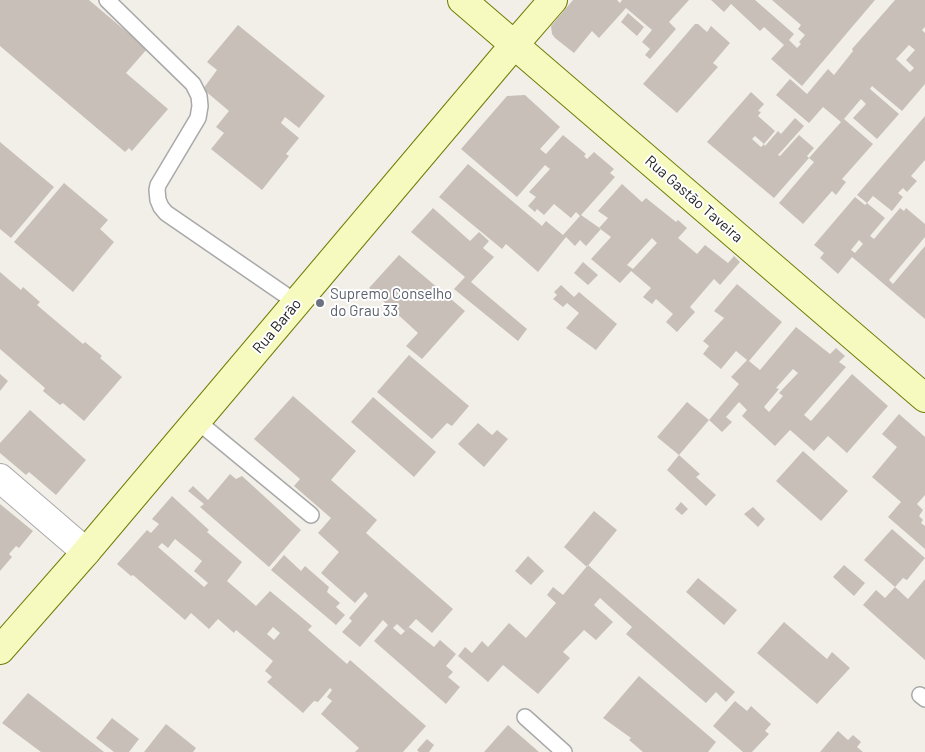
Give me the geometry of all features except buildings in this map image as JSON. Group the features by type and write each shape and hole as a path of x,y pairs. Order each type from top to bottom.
{"street":[{"name":"Rua Gastão Taveira","path":"462,0 925,398"},
{"name":"Rua Barão","path":"0,650 86,552 553,0"},
{"path":"0,478 86,552"}],"lane":[{"path":"107,0 193,84 199,96 198,118 158,184 158,200 161,207 166,213 297,303"},
{"path":"197,421 311,515"},
{"path":"524,717 564,752"}],"place":[{"name":"Supremo Conselho do Grau 33","path":"320,303"}]}
